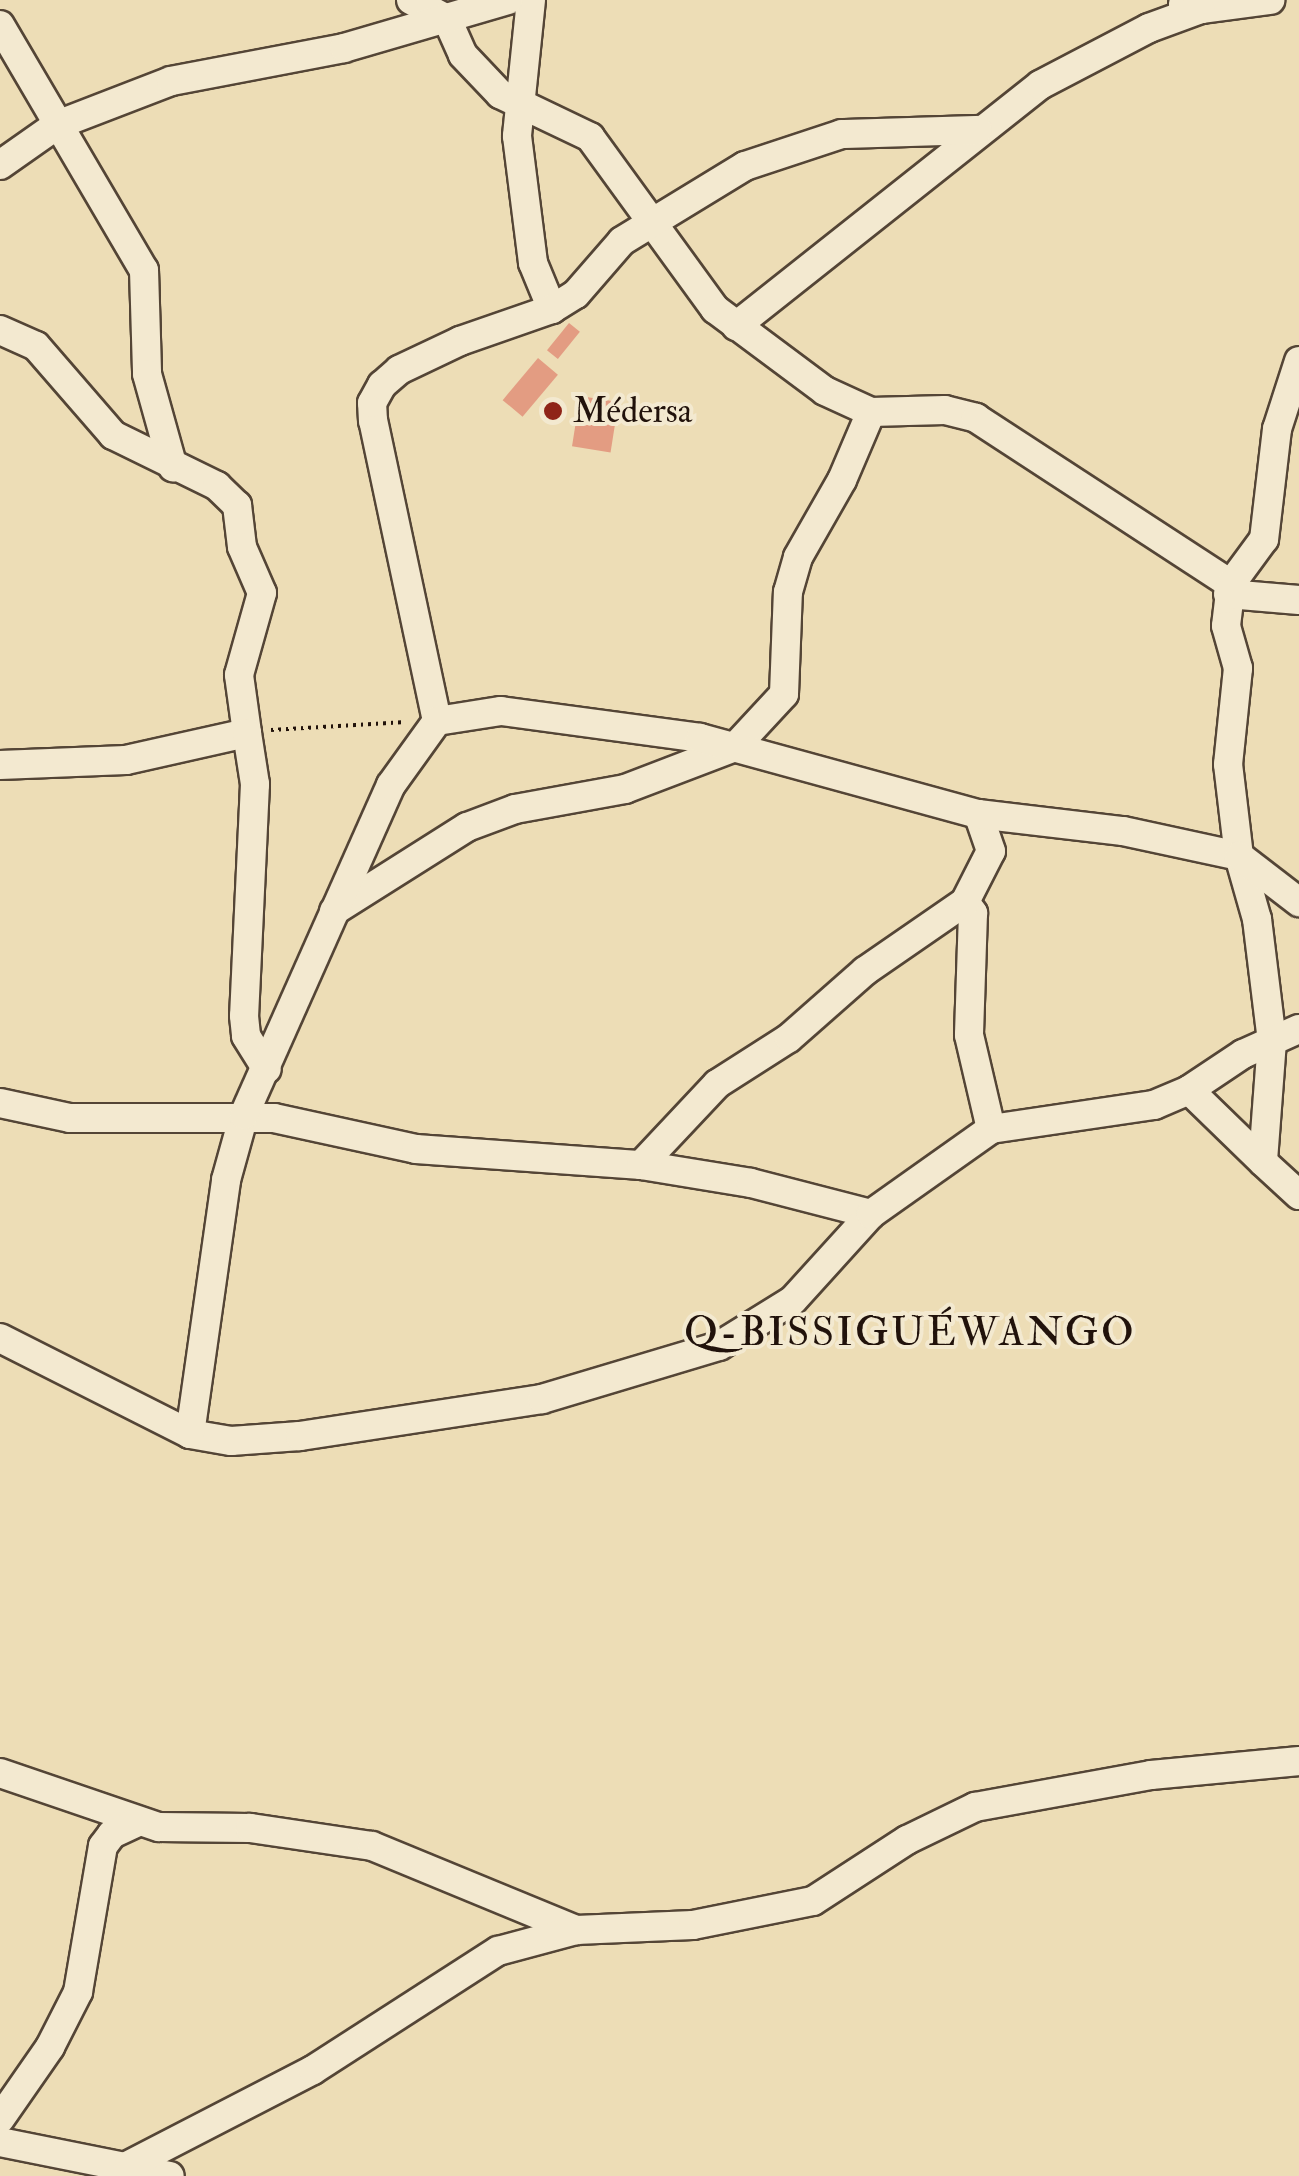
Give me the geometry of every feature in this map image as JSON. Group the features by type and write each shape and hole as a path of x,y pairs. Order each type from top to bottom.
{"street":[{"path":"412,0 447,19 462,55 517,106 590,137 648,224 715,309 825,391 871,412 945,410 976,418 1229,589 1299,600"},
{"path":"0,165 57,125 171,81 293,61 508,0"},
{"path":"532,0 517,106 532,263 552,309"},
{"path":"1170,0 1201,10"},
{"path":"736,326 978,130 1040,85 1149,28 1201,10 1270,0"},
{"path":"0,25 144,270 147,374 172,467"},
{"path":"436,722 372,403 399,370 552,309 648,224 713,182 807,142 842,134 978,130"},
{"path":"0,330 36,346 112,435 230,496 242,547 258,578 261,608 239,675 255,784 244,1016 246,1036 267,1069"},
{"path":"1263,1162 1272,1041 1258,919 1239,856 1228,764 1238,668 1226,626 1229,589 1264,539 1277,428 1299,361"},
{"path":"334,911 467,827 514,809 625,789 735,746 784,694 788,592 798,556 842,480 871,412"},
{"path":"190,1434 226,1180 244,1115 391,785 436,722 502,711 735,746 978,814 1123,831 1239,856 1299,902"},
{"path":"0,765 126,760 246,733"},
{"path":"641,1165 717,1084 789,1038 864,971 966,902 991,850 978,814"},
{"path":"966,902 973,912 969,1035 991,1129"},
{"path":"0,1338 190,1434 231,1441 300,1436 618,1380 719,1346 794,1300 871,1214 991,1129 1154,1104 1189,1090 1299,1029"},
{"path":"1189,1090 1299,1195"},
{"path":"0,1103 70,1118 244,1115 416,1149 641,1165 751,1183 871,1214"},
{"path":"129,2165 313,2070 498,1951 576,1930 693,1926 813,1901 907,1840 975,1807 1151,1775 1299,1761"},
{"path":"0,1773 138,1822 250,1828 372,1846 576,1930"},
{"path":"0,2119 50,2048 78,1992 103,1846 138,1822"},
{"path":"0,2142 56,2165 129,2165 170,2176"}],"path":[{"path":"246,733 436,722"}],"building":[{"path":"569,323 580,332 558,359 547,350"},
{"path":"538,358 558,375 523,417 503,400"},
{"path":"580,396 619,402 611,452 572,446"}],"place":[{"name":"Médersa","path":"553,411"}],"district":[{"name":"Q-BISSIGUÉWANGO","path":"910,1333"}]}
